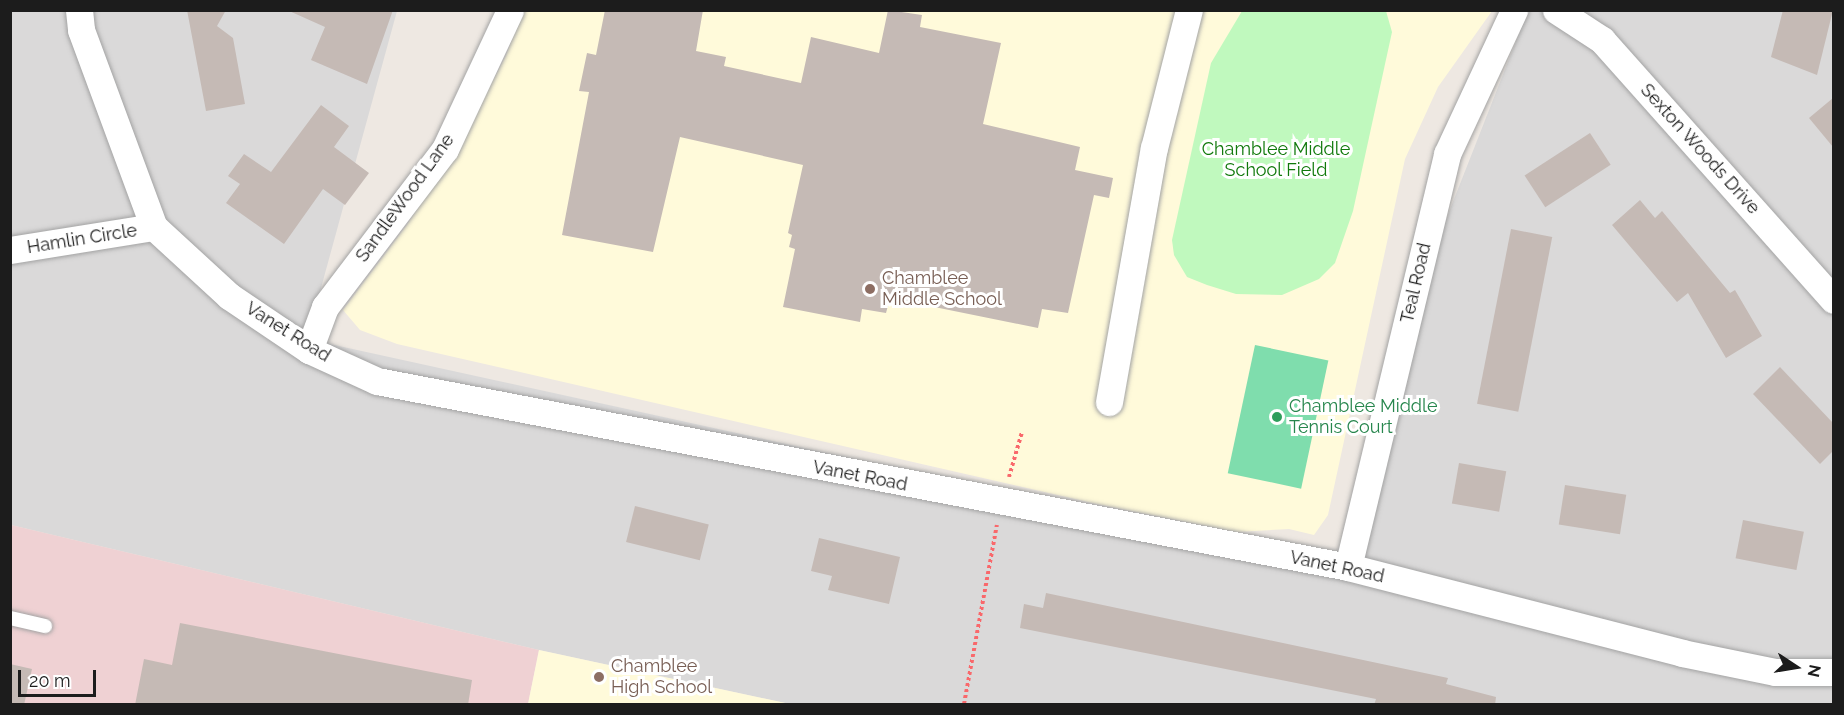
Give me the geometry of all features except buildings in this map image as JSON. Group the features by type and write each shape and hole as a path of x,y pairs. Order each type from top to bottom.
{"street":[{"name":"Vanet Road","path":"79,10 81,30 154,227 229,296 309,350 377,381 482,403 1348,567 1682,653 1775,672 1833,672"},
{"name":"SandleWood Lane","path":"309,350 325,307 445,149 510,10"},
{"path":"1109,402 1154,148 1189,10"},
{"name":"Teal Road","path":"1348,567 1446,154 1514,10"},
{"name":"Sexton Woods Drive","path":"1556,10 1602,40 1833,300"},
{"name":"Hamlin Circle","path":"10,250 154,227"}],"lane":[{"path":"10,618 45,626"}],"path":[{"path":"1006,485 1023,432"},
{"path":"964,705 1000,513"}],"shaded area":[{"path":"11,11 397,11 307,339 1348,567 1403,329 1528,11 1833,11 1833,704 790,704 539,650 11,525"},
{"name":"Chamblee Middle School","path":"522,11 1492,11 1438,87 1405,159 1328,515 1314,535 1289,529 1237,532 1097,504 397,344 360,330 343,310 407,225 467,129 506,56"},
{"path":"11,525 539,650 528,704 11,704"},
{"name":"Chamblee High School","path":"539,650 790,704 528,704"}],"green space":[{"name":"Chamblee Middle School Field","path":"1242,11 1386,11 1392,32 1353,211 1335,263 1319,279 1282,295 1236,294 1207,285 1187,277 1174,255 1172,240 1211,63"},
{"name":"Chamblee Middle Tennis Court","path":"1255,345 1328,361 1301,489 1228,473"}],"place":[{"name":"Chamblee Middle School","path":"870,289"},
{"name":"Chamblee Middle Tennis Court","path":"1277,417"},
{"name":"Chamblee High School","path":"599,677"}]}
